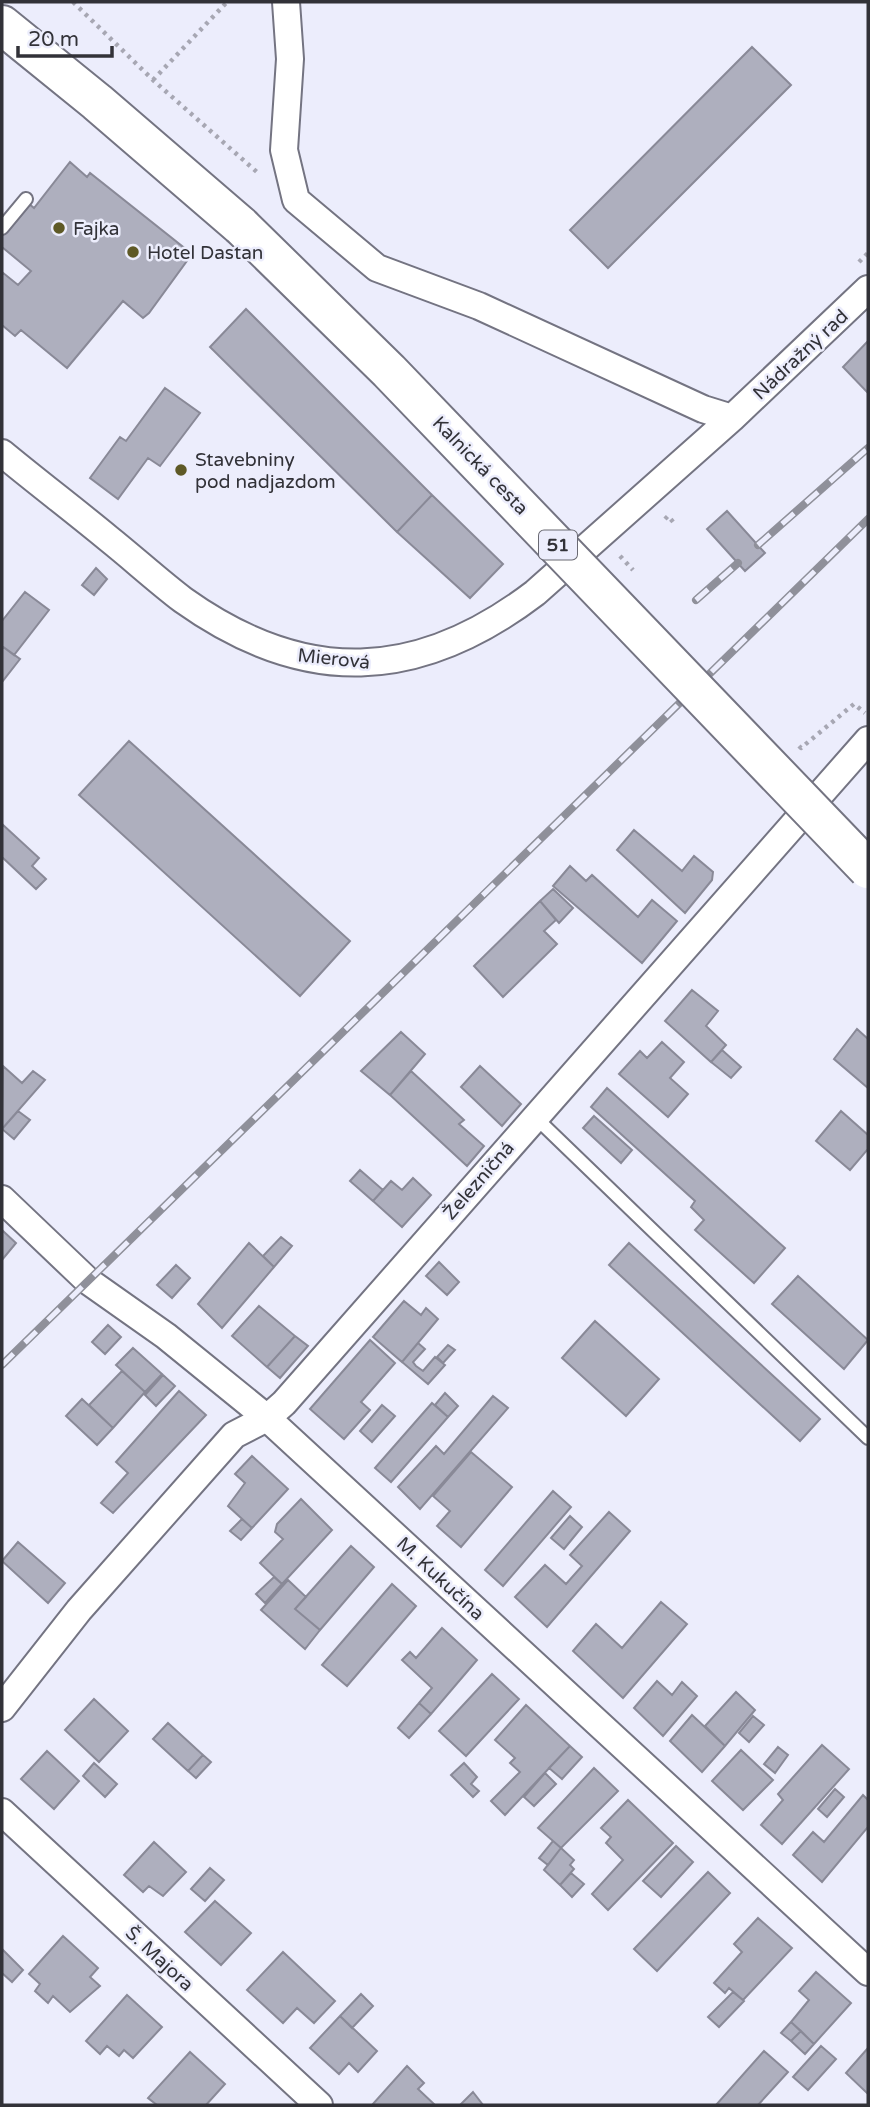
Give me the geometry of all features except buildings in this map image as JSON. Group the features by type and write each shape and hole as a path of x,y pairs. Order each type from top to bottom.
{"main road":[{"name":"Kalnická cesta","path":"4,29 97,102 241,226 389,371 868,869"}],"street":[{"path":"286,2 290,59 284,150 296,200 377,268 479,306 703,409 732,418"},
{"name":"Nádražný rad","path":"732,418 868,289"},
{"name":"Mierová","path":"2,453 184,600 229,628 286,653 344,662 384,663 454,642 503,618 589,548 732,418"},
{"name":"Železničná","path":"2,1708 79,1610 234,1435 267,1418 284,1403 534,1116 868,740"},
{"name":"M. Kukučína","path":"2,1199 106,1296 166,1336 267,1418 868,1972"},
{"name":"Š. Majora","path":"2,1811 319,2105"}],"lane":[{"path":"2,228 26,199"},
{"path":"534,1116 868,1438"}],"path":[{"path":"73,2 153,80 276,189 296,200"},
{"path":"153,80 228,2"},
{"path":"658,524 668,516 674,523"},
{"path":"630,548 620,556 640,578"},
{"path":"794,740 801,748 854,704"}],"railway":[{"path":"758,545 868,448"},
{"path":"2,1365 868,519"},
{"path":"696,600 738,563"}],"place":[{"name":"Fajka","path":"59,228"},
{"name":"Hotel Dastan","path":"133,252"},
{"name":"Stavebniny pod nadjazdom","path":"181,470"}]}
